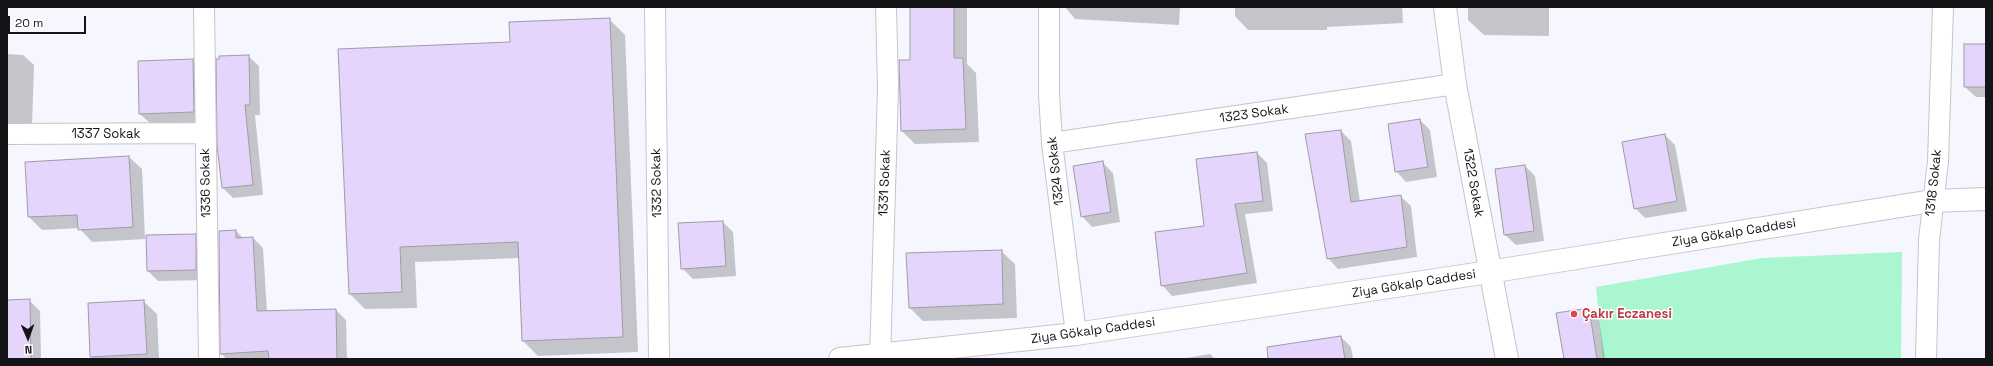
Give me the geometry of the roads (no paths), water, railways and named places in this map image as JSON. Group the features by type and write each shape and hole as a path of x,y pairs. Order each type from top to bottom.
{"street":[{"name":"1336 Sokak","path":"204,7 209,359"},
{"name":"1332 Sokak","path":"654,7 659,359"},
{"name":"1331 Sokak","path":"880,357 888,88 886,7"},
{"name":"1324 Sokak","path":"1048,7 1049,94 1052,143 1076,334"},
{"name":"1322 Sokak","path":"1445,7 1455,84 1489,272 1507,359"},
{"name":"1318 Sokak","path":"1926,359 1929,240 1932,201 1938,161 1943,7"},
{"name":"1323 Sokak","path":"1052,143 1455,84"},
{"name":"1337 Sokak","path":"7,134 205,133"},
{"name":"Ziya Gökalp Caddesi","path":"840,359 880,357 1076,334 1489,272 1932,201 1986,199"}],"place":[{"name":"Çakır Eczanesi","path":"1574,314"}]}
